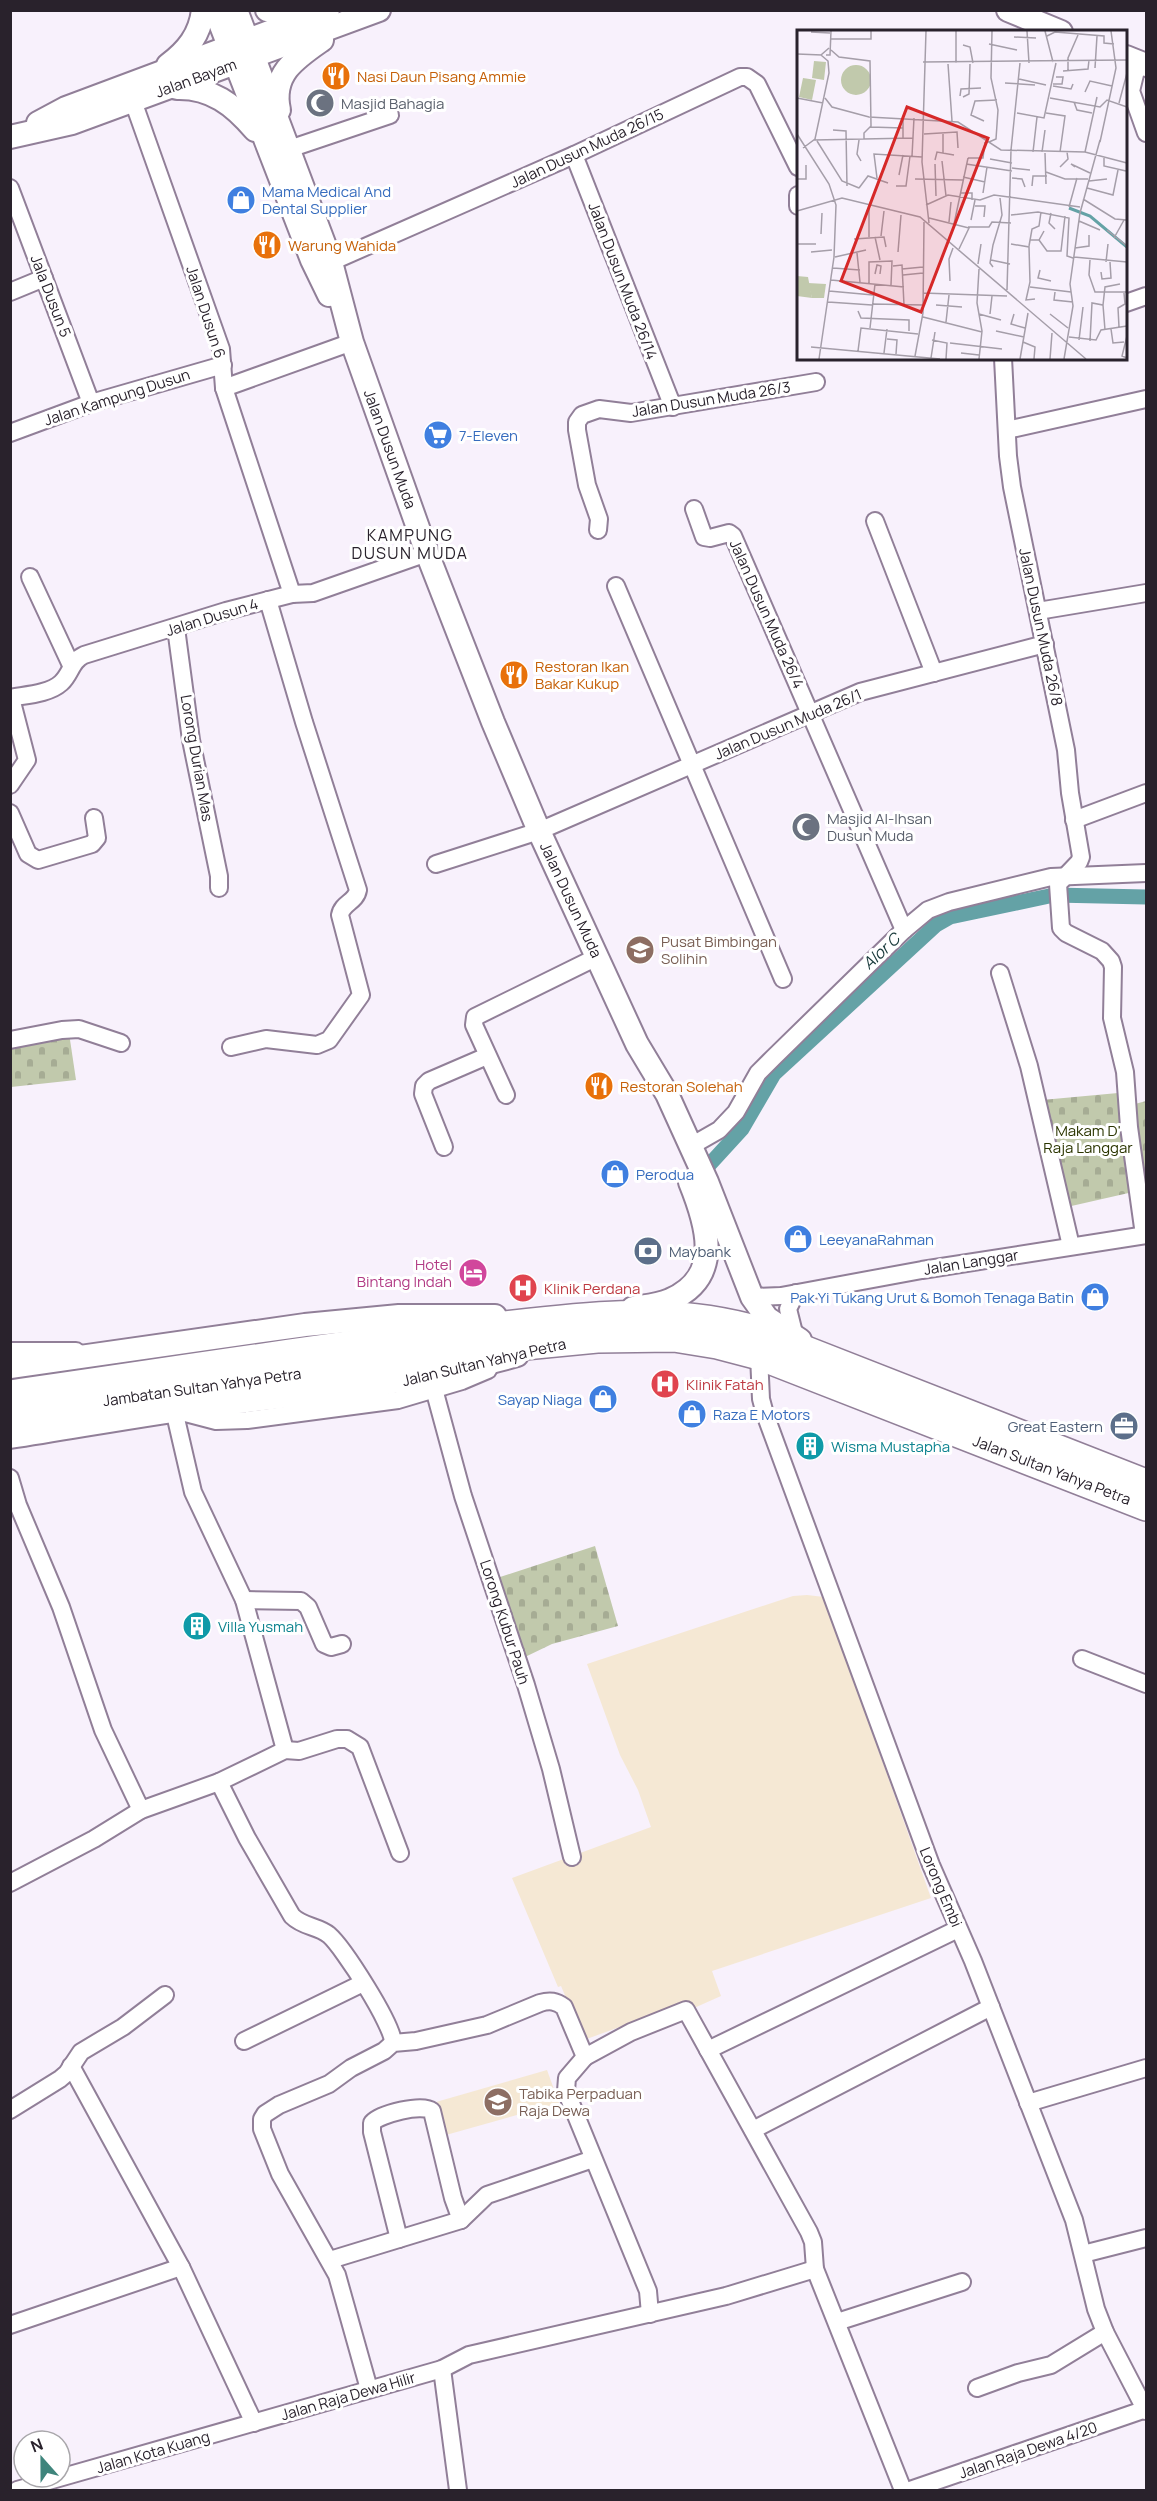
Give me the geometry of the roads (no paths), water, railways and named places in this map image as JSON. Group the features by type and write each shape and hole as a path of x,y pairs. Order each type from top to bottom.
{"highway":[{"path":"394,1349 594,1315"},
{"name":"Jalan Sultan Yahya Petra","path":"594,1315 682,1315 747,1327 1146,1483"},
{"name":"Jalan Sultan Yahya Petra","path":"552,1344 597,1339 674,1338 717,1345 759,1356 1146,1507"},
{"path":"394,1349 552,1344"},
{"name":"Jambatan Sultan Yahya Petra","path":"10,1394 394,1349"},
{"name":"Jambatan Sultan Yahya Petra","path":"10,1415 394,1349"}],"main road":[{"path":"136,91 188,47 197,35 203,10"},
{"path":"215,10 241,52 280,142 312,260 352,342"},
{"path":"236,10 241,52"},
{"path":"267,10 322,13"},
{"name":"Jalan Bayam","path":"136,91 170,88 241,52 351,21 379,10"},
{"path":"1008,10 1056,30"},
{"path":"14,135 66,108 136,91 241,52 322,13"},
{"path":"280,142 277,101 278,85 284,71 297,58 351,21"},
{"path":"170,88 188,87 216,95 280,142"},
{"name":"Jalan Dusun Muda","path":"280,142 331,262 352,342 452,621 539,831 638,1044 667,1094 691,1146 752,1297 767,1318 830,1359"},
{"name":"Jalan Dusun Muda","path":"594,1315 669,1300 685,1291 698,1278 708,1245 705,1223 698,1202 654,1099 638,1044"},
{"name":"Jalan Sultan Yahya Petra","path":"10,1367 305,1325 399,1316 594,1315"},
{"name":"Jalan Sultan Yahya Petra","path":"10,1437 174,1410 406,1381 477,1366 552,1344"}],"street":[{"path":"1137,62 1131,91 1146,133"},
{"name":"Jalan Dusun Muda 26/15","path":"331,262 574,154 733,79 747,77 757,84 797,165"},
{"name":"Jalan Dusun 6","path":"136,91 221,349 225,388 292,594"},
{"path":"280,142 390,115"},
{"name":"Jalan Dusun Muda 26/14","path":"574,154 673,407"},
{"name":"Jala Dusun 5","path":"10,188 91,403"},
{"path":"10,292 44,278"},
{"path":"1127,302 1146,296"},
{"path":"225,388 352,342"},
{"name":"Jalan Dusun Muda 26/8","path":"1003,360 1012,487 1066,750 1081,860 1061,881"},
{"name":"Jalan Kampung Dusun","path":"10,433 91,403 223,365"},
{"name":"Jalan Dusun Muda 26/3","path":"598,530 599,519 587,485 577,430 577,422 582,415 599,409 631,413 816,382"},
{"path":"1007,430 1146,399"},
{"name":"Jalan Dusun Muda 26/4","path":"694,509 704,537 710,538 729,533 734,536 811,714"},
{"path":"875,521 934,673"},
{"name":"Jalan Dusun 4","path":"11,698 52,689 66,677 76,659 84,655 226,611 292,594 313,593 427,553"},
{"path":"30,577 71,665"},
{"path":"615,586 783,979"},
{"path":"1038,611 1146,593"},
{"path":"231,1047 266,1039 317,1046 324,1044 361,995 340,915 342,908 357,895 358,890 268,600"},
{"name":"Lorong Durian Mas","path":"176,628 191,740 219,876 219,888"},
{"name":"Jalan Dusun Muda 26/1","path":"436,864 539,831 870,689 1046,644"},
{"path":"10,785 27,760 11,698"},
{"path":"811,714 904,930"},
{"path":"1074,820 1146,793"},
{"path":"10,813 28,854 38,860 92,844 97,838 94,818"},
{"path":"691,1146 725,1124 736,1112 758,1073 772,1058 919,917 939,906 1031,884 1046,878 1061,881 1146,873"},
{"path":"1061,881 1059,911 1063,931 1102,951 1113,967 1112,1018 1125,1072 1129,1127 1145,1235"},
{"path":"506,1095 474,1025 475,1017 597,957"},
{"path":"1000,973 1029,1066 1071,1246"},
{"path":"10,1040 80,1029 121,1043"},
{"path":"444,1147 423,1094 424,1086 429,1081 488,1056"},
{"name":"Jalan Langgar","path":"752,1297 796,1293 922,1270 1145,1235"},
{"path":"795,1337 788,1309 796,1293"},
{"path":"10,1351 56,1349 105,1353"},
{"path":"285,1749 244,1600 193,1492 174,1410 216,1421 247,1420 393,1401 468,1379 523,1353"},
{"name":"Lorong Embi","path":"759,1356 761,1399 765,1414 931,1865 991,2007 1074,2220 1089,2284 1105,2332 1146,2410"},
{"name":"Lorong Kubur Pauh","path":"434,1389 463,1496 551,1769 572,1857"},
{"path":"10,1478 18,1505 61,1607 104,1730 141,1810"},
{"path":"244,1600 301,1601 308,1607 324,1644 331,1647 342,1644"},
{"path":"1082,1659 1146,1684"},
{"path":"10,1883 94,1839 141,1810 219,1782 285,1749 299,1751 337,1739 354,1742 364,1755 400,1853"},
{"path":"219,1782 247,1838 292,1916 304,1925 328,1934 363,1983 391,2031 393,2043"},
{"path":"708,2050 958,1929"},
{"path":"244,2041 363,1983"},
{"path":"10,2110 60,2079 81,2052 123,2027 165,1995"},
{"path":"369,2389 343,2292 330,2260 280,2174 261,2129 262,2119 279,2104 329,2084 351,2068 384,2051 393,2043 416,2041 487,2025 549,2001 557,2002 564,2007 585,2057"},
{"path":"753,2130 991,2007"},
{"path":"650,2313 648,2291 564,2084 585,2057 631,2032 686,2010 809,2232 813,2242 815,2269 903,2490"},
{"path":"71,2066 181,2267 254,2423"},
{"path":"1028,2103 1146,2068"},
{"path":"399,2239 372,2132 372,2123 379,2117 420,2107 432,2110 453,2198 461,2220"},
{"path":"330,2260 461,2220 487,2195 593,2158"},
{"path":"1083,2254 1146,2238"},
{"path":"10,2325 181,2267"},
{"name":"Jalan Raja Dewa Hilir","path":"254,2423 442,2368 469,2355 726,2296 815,2269"},
{"path":"837,2322 962,2282"},
{"path":"977,2388 1018,2373 1051,2365 1105,2332"},
{"path":"442,2368 458,2490"},
{"name":"Jalan Raja Dewa 4/20","path":"910,2490 1146,2410"},
{"name":"Jalan Kota Kuang","path":"17,2490 254,2423"}],"waterway":[{"name":"Alor C","path":"710,1164 742,1129 774,1074 936,925 950,917 1054,895 1146,897"}],"place":[{"name":"Nasi Daun Pisang Ammie","path":"336,76"},
{"name":"Masjid Bahagia","path":"320,103"},
{"name":"Mama Medical And Dental Supplier","path":"241,200"},
{"name":"Warung Wahida","path":"267,245"},
{"name":"7-Eleven","path":"438,435"},
{"name":"Restoran Ikan Bakar Kukup","path":"514,675"},
{"name":"Masjid Al-Ihsan Dusun Muda","path":"806,827"},
{"name":"Pusat Bimbingan Solihin","path":"640,950"},
{"name":"Restoran Solehah","path":"599,1086"},
{"name":"Perodua","path":"615,1174"},
{"name":"LeeyanaRahman","path":"798,1239"},
{"name":"Maybank","path":"648,1251"},
{"name":"Hotel Bintang Indah","path":"473,1273"},
{"name":"Klinik Perdana","path":"523,1288"},
{"name":"Pak Yi Tukang Urut & Bomoh Tenaga Batin","path":"1095,1297"},
{"name":"Klinik Fatah","path":"665,1384"},
{"name":"Sayap Niaga","path":"603,1399"},
{"name":"Raza E Motors","path":"692,1414"},
{"name":"Great Eastern","path":"1124,1426"},
{"name":"Wisma Mustapha","path":"810,1446"},
{"name":"Villa Yusmah","path":"197,1626"},
{"name":"Tabika Perpaduan Raja Dewa","path":"498,2102"}],"district":[{"name":"KAMPUNG DUSUN MUDA","path":"410,544"}],"park label":[{"name":"Makam D' Raja Langgar","path":"1088,1138"}]}
